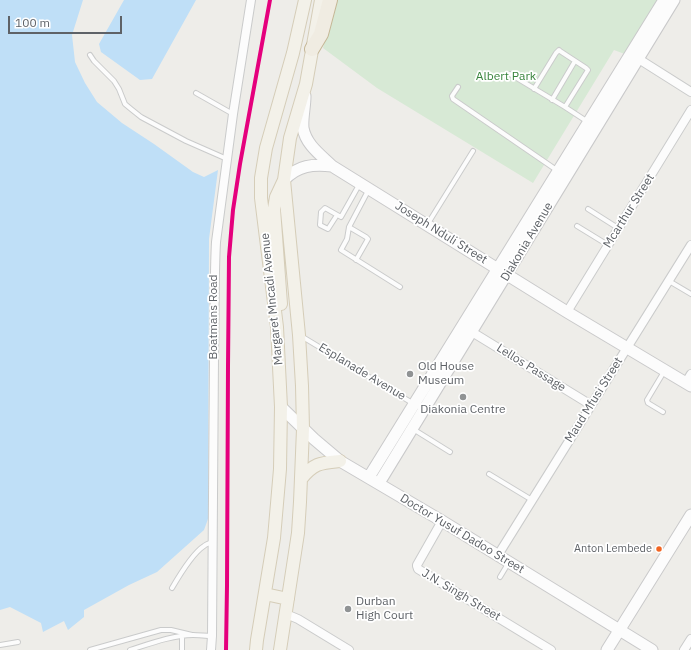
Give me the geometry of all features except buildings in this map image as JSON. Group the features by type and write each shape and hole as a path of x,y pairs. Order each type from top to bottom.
{"highway":[{"path":"312,49 321,34 330,0"}],"main road":[{"name":"Margaret Mncadi Avenue","path":"256,650 274,538 280,469 281,407 277,327 261,198 261,178 266,148 293,53 305,0"},
{"name":"Margaret Mncadi Avenue","path":"280,650 298,533 303,429 299,335 284,180 290,138 306,84 321,0"},
{"path":"277,327 281,310 281,301 274,209 276,197 284,180"},
{"path":"301,479 306,472 314,466 340,461"},
{"path":"265,594 288,599"}],"street":[{"name":"Boatmans Road","path":"211,650 215,330 214,274 216,242 232,114 252,0"},
{"name":"Diakonia Avenue","path":"564,168 634,57 664,0"},
{"name":"Diakonia Avenue","path":"369,477 414,404 460,340 542,207 589,122 674,0"},
{"path":"634,57 691,92"},
{"name":"Joseph Nduli Street","path":"306,84 303,127 307,141 314,150 332,166 567,312 665,370 689,381"},
{"name":"Mcarthur Street","path":"567,312 691,110"},
{"path":"284,180 290,173 306,167 318,164 332,166"},
{"name":"Maud Mfusi Street","path":"498,555 691,245"},
{"name":"Diakonia Avenue","path":"379,483 424,410 460,340 472,332 502,272"},
{"name":"Lellos Passage","path":"472,332 591,405"},
{"name":"Doctor Yusuf Dadoo Street","path":"281,407 303,429 340,461 442,521 652,650"},
{"path":"403,423 413,429"},
{"path":"607,650 691,514"},
{"name":"J.N. Singh Street","path":"442,521 417,564 416,566 418,569 550,650"},
{"path":"286,614 298,619 349,650"},
{"path":"684,650 691,639"}],"lane":[{"path":"534,89 557,51 560,51 588,70 565,108"},
{"path":"90,55 114,81 125,104 131,110 186,141 227,159"},
{"path":"552,100 575,61"},
{"path":"510,74 589,122"},
{"path":"458,87 452,96 453,99 564,168"},
{"path":"196,93 232,114"},
{"path":"427,225 473,151"},
{"path":"337,215 328,229 320,225 321,212 323,209 327,208 341,216 365,186"},
{"path":"365,186 360,204 349,226 347,239 341,250 400,287"},
{"path":"588,209 618,228"},
{"path":"349,226 368,239 356,260"},
{"path":"577,226 608,245"},
{"path":"668,281 691,294"},
{"name":"Esplanade Avenue","path":"299,335 424,410"},
{"path":"663,412 648,403 647,400 665,370"},
{"path":"413,429 450,452"},
{"path":"489,474 532,500"},
{"path":"172,588 183,569 198,551 204,545 213,542"},
{"path":"500,577 509,562"},
{"path":"90,650 161,630 171,630 182,634 212,636"},
{"path":"130,650 182,634"},
{"path":"182,634 182,650"},
{"path":"0,645 18,642"}],"green space":[{"name":"Albert Park","path":"335,0 674,0 638,59 614,50 533,183 377,88 323,48"}],"water":[{"path":"0,0 83,0 72,35 75,62 85,83 97,102 122,123 193,172 204,177 218,170 209,239 208,519 204,530 157,572 129,585 84,610 84,617 68,630 64,621 43,632 41,623 10,607 0,610"},
{"path":"124,0 196,0 152,79 140,80 101,52 99,44"}],"transit line":[{"path":"226,650 229,257 233,210 240,164 270,0"}],"place":[{"name":"Old House Museum","path":"410,374"},
{"name":"Diakonia Centre","path":"463,397"},
{"name":"Anton Lembede","path":"659,549"},
{"name":"Durban High Court","path":"348,609"}]}
